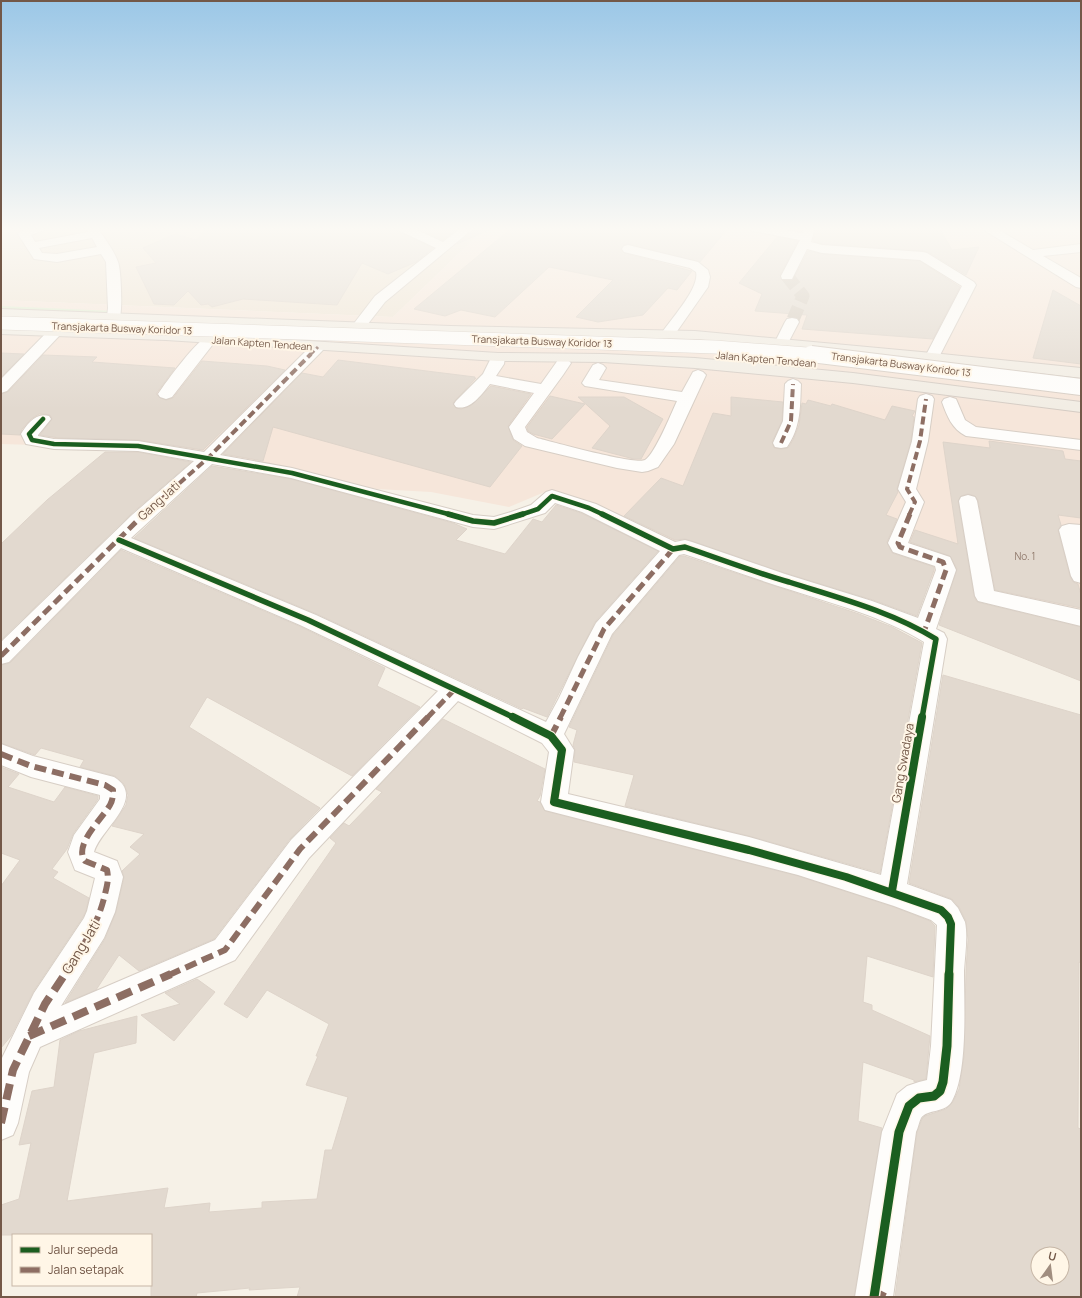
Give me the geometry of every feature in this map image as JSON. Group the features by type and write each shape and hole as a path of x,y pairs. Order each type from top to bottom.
{"main road":[{"name":"Jalan Kapten Tendean","path":"1,313 450,330 668,334 782,342 1081,374"},
{"name":"Jalan Kapten Tendean","path":"1,330 210,340 498,357 739,361 853,378 1081,407"},
{"name":"Jalan Kapten Tendean","path":"450,330 531,341 739,361 852,368 1081,397"},
{"name":"Jalan Kapten Tendean","path":"523,358 598,368 698,375 863,390 1081,419"}],"street":[{"path":"114,288 114,317"},
{"path":"359,326 380,299 394,288"},
{"path":"668,334 701,288"},
{"path":"932,357 968,288"},
{"path":"782,342 792,322"},
{"name":"Transjakarta Busway Koridor 13","path":"1,323 715,347 814,354 1081,387"},
{"path":"1,388 55,332"},
{"path":"166,394 200,350 210,340"},
{"name":"Gang Jati","path":"1,656 139,519 207,459 318,347"},
{"path":"462,404 486,379 496,365 498,357"},
{"path":"563,363 517,427 520,435 531,442 617,463 642,467 652,463 666,444 686,398 698,375"},
{"path":"598,368 590,383 686,398"},
{"path":"486,379 545,390"},
{"path":"781,443 791,421 793,384"},
{"name":"Gang Swadaya","path":"892,891 930,636 946,570 942,562 900,547 898,543 915,502 907,489 920,442 926,399"},
{"path":"950,402 956,420 964,429 972,432 1081,445"},
{"path":"43,419 29,434 32,440 54,444 138,446 292,473 473,521 494,523 518,516 538,509 552,496 589,508 673,549 685,548 778,580 864,606 913,625 930,636"},
{"path":"968,501 985,596 1081,618"},
{"path":"1081,531 1069,530 1081,576"},
{"path":"119,540 308,620 551,736 562,750 554,802 793,862 892,891 941,910 951,920 947,1046 943,1082 940,1091 934,1096 919,1098 909,1106 899,1132 878,1295"},
{"path":"551,736 604,629 673,549"},
{"path":"1,1123 13,1070 29,1036 225,950 300,849 455,689"},
{"name":"Gang Jati","path":"1,754 31,766 105,785 113,790 111,804 80,852 85,861 107,870 109,877 101,912 84,946 45,1004 29,1036"}],"shaded area":[{"path":"1,288 423,288 393,317 1,300"},
{"path":"423,288 1081,288 1081,627 949,584 810,542 719,502 669,546 547,491 509,507 431,492 377,489 137,448 1,444 1,300 393,317"}],"green space":[{"path":"1,306 115,311 114,317 1,313"}],"building":[{"path":"146,288 347,288 337,305 243,299 212,307 208,304 201,305 188,291 174,305 154,304"},
{"path":"440,288 527,288 495,317 461,310 445,316 414,309"},
{"path":"605,288 679,288 677,290 668,288 643,315 598,322 576,317"},
{"path":"749,288 960,288 933,339 802,329 807,315 755,311 762,294"},
{"path":"1053,290 1081,306 1081,364 1033,358"},
{"path":"1,353 24,354 1,377"},
{"path":"43,355 97,357 92,362 175,368 156,394 160,398 166,400 173,398 202,361 267,366 285,370 203,450 138,440 59,438 40,435 52,419 50,415 45,414 39,414 31,419 22,429 20,435 1,434 1,394 8,392"},
{"path":"338,360 475,377 474,378 476,378 453,403 456,408 461,409 472,405 491,386 531,394 508,426 513,440 522,446 490,487 273,427 263,461 223,454 302,373 323,377"},
{"path":"550,396 585,404 552,439 533,434 528,431 527,427"},
{"path":"578,397 624,397 663,419 641,459 634,459 592,448 610,426"},
{"path":"731,397 783,402 782,421 772,442 774,448 781,449 788,448 793,440 799,425 802,403 806,404 808,400 831,406 832,404 885,420 892,406 915,411 912,416 914,417 911,441 897,489 898,492 886,515 897,519 887,542 892,553 934,567 917,616 873,600 785,573 692,541 685,539 675,540 624,516 661,478 683,486 713,413 731,416"},
{"path":"989,441 1063,451 1065,459 1081,461 1081,518 1058,515 1061,525 1058,530 1070,576 1073,582 1078,584 1081,595 1081,608 995,590 978,500 975,496 968,494 961,496 958,501 974,596 977,602 1081,627 1081,681 939,625 957,569 950,556 910,542 915,530 958,544 943,442 990,448"},
{"path":"105,452 138,452 191,462 131,514 1,640 1,544 47,500"},
{"path":"212,466 291,479 453,523 467,529 456,540 505,554 533,519 542,522 556,505 581,513 658,551 595,622 547,717 523,708 522,709 317,614 134,538"},
{"path":"121,550 299,626 385,668 377,686 420,707 352,776 207,697 189,727 320,808 290,839 214,939 139,971 119,955 96,990 65,1003 105,939 116,912 124,877 122,871 140,854 130,847 144,834 112,826 126,805 128,795 124,784 115,776 80,767 84,760 41,748 35,755 1,743 1,665 10,663"},
{"path":"680,556 684,556 859,614 892,627 922,643 880,873 749,836 625,806 634,775 574,762 575,750 573,745 577,730 569,727 613,635"},
{"path":"943,675 1081,715 1081,963 1079,962 1078,1128 1081,1129 1081,1297 895,1297 917,1132 922,1119 925,1116 946,1109 953,1102 959,1089 964,1056 968,940 966,921 959,907 952,899 909,883"},
{"path":"443,719 545,769 540,796 537,801 540,802 545,811 798,876 894,907 930,921 935,926 933,977 867,956 863,1002 872,1005 872,1010 930,1036 926,1079 914,1082 914,1080 863,1062 858,1121 882,1128 854,1297 297,1297 300,1287 249,1290 250,1288 197,1293 196,1297 151,1297 152,1234 1,1235 1,1205 19,1199 31,1143 19,1145 32,1091 54,1087 60,1040 79,1031 137,1016 136,1043 94,1053 67,1201 168,1188 164,1208 210,1203 209,1212 262,1208 262,1202 317,1199 325,1150 332,1150 348,1097 306,1085 329,1024 267,990 247,1018 224,1004 336,843 330,838 344,823 349,826 382,792 376,789"},
{"path":"1,767 19,774 8,787 54,802 65,787 98,796 98,799 73,834 67,849 52,869 58,872 53,878 89,898 86,911 33,992 11,1036 1,1048 1,886 20,860 1,853"},
{"path":"197,979 215,992 174,1041 141,1015 180,1004 165,993"}],"tunnel":[{"path":"792,322 803,296 796,288"}],"marked path":[{"path":"1,656 139,519 207,459 318,347"},
{"path":"781,443 791,421 793,384"},
{"path":"924,632 946,570 943,562 900,547 898,543 915,502 907,489 920,441 926,399"},
{"path":"551,736 604,629 673,549"},
{"path":"29,1036 225,950 300,849 455,689"},
{"path":"1,754 31,766 105,785 113,790 111,804 83,844 81,852 85,861 107,870 109,877 101,912 94,928 45,1004 29,1036 13,1070 1,1123"},
{"path":"875,1292 885,1297"}],"cycle path":[{"path":"43,419 29,434 32,440 54,444 138,446 292,473 473,521 494,523 518,516 538,509 552,496 589,508 673,549 685,547 778,579 865,606 913,625 936,639 892,891"},
{"path":"119,540 308,620 551,736 562,750 554,802 700,837 798,863 894,893 941,910 945,914 949,919 951,927 947,1046 943,1082 940,1091 934,1096 919,1098 909,1106 899,1132 874,1297"}]}
